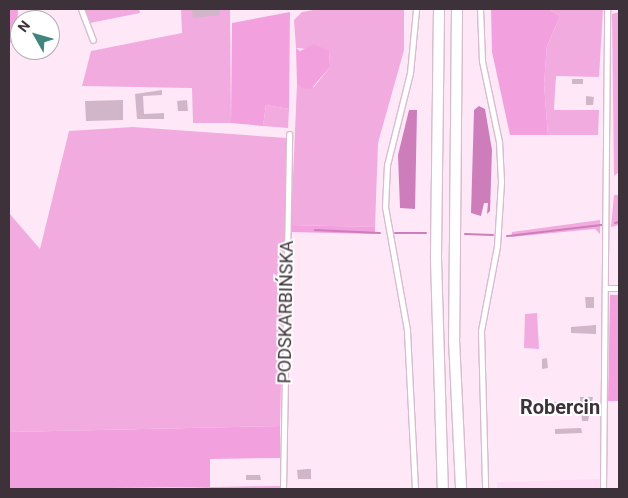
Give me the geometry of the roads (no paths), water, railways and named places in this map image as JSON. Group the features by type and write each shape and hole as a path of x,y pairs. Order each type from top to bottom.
{"highway":[{"path":"439,9 436,259 443,489"},
{"path":"457,9 454,339 461,489"}],"street":[{"path":"81,9 93,40"},
{"path":"415,489 407,330 385,207 390,145 410,73 416,9"},
{"path":"480,9 480,47 499,142 501,182 497,246 481,331 485,489"},
{"path":"603,489 604,298 608,288 607,9"},
{"name":"PODSKARBIŃSKA","path":"283,489 289,134"},
{"path":"608,288 619,288"}],"waterway":[{"path":"615,223 619,222"},
{"path":"507,236 601,225"},
{"path":"315,230 380,233"},
{"path":"395,233 426,233"},
{"path":"465,234 493,235"}],"district":[{"name":"Robercin","path":"560,407"}]}
